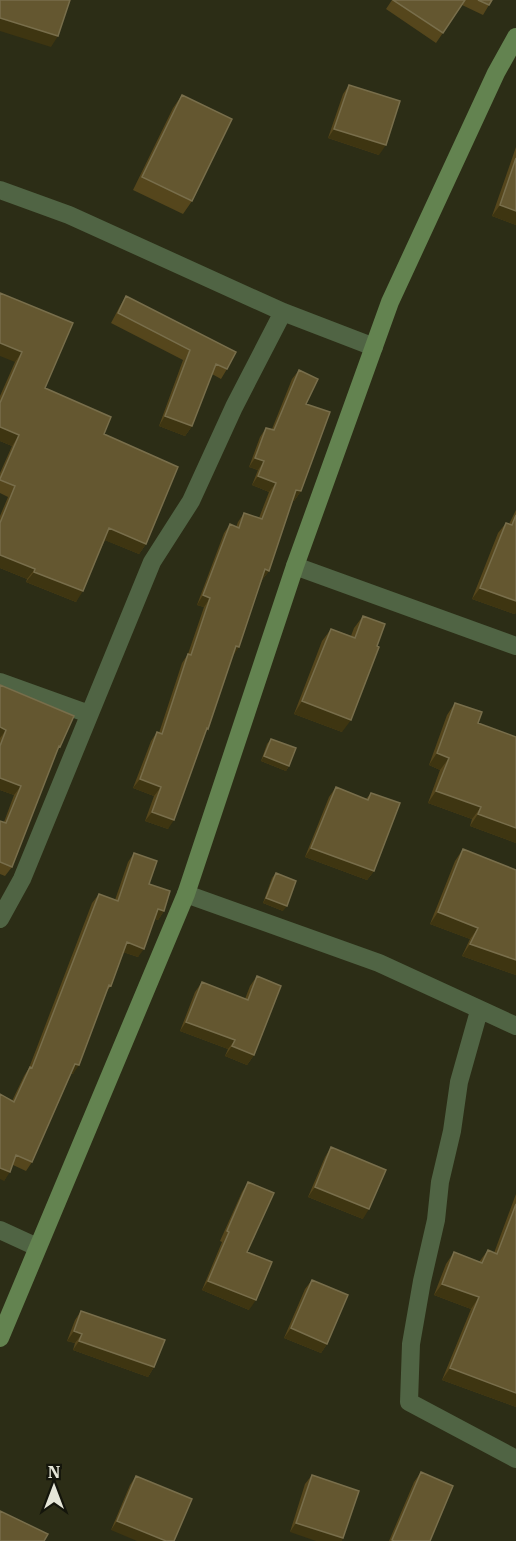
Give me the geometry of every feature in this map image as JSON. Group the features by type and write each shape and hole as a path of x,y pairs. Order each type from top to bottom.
{"street":[{"path":"0,1338 186,894 295,566 394,292 496,73 516,37"},
{"path":"0,190 69,215 283,312 374,347"},
{"path":"0,919 22,879 152,562 191,501 234,407 283,312"},
{"path":"295,566 516,646"},
{"path":"0,682 89,714"},
{"path":"186,894 379,963 479,1011 516,1026"},
{"path":"479,1011 459,1082 452,1131 440,1182 436,1220 422,1281 411,1344 409,1402 516,1459"},
{"path":"0,1230 37,1247"}],"building":[{"path":"0,0 70,0 58,36 0,18"},
{"path":"393,0 465,0 443,33"},
{"path":"478,0 492,0 489,5"},
{"path":"349,85 400,101 386,145 334,129"},
{"path":"182,95 232,119 192,201 142,177"},
{"path":"516,158 516,211 500,205"},
{"path":"0,293 73,323 45,388 111,417 104,434 178,467 146,544 109,528 83,591 34,572 35,569 0,555 0,523 15,486 0,479 19,435 0,427 0,403 22,352 0,343"},
{"path":"126,296 236,352 227,369 216,364 192,426 165,416 190,350 118,313"},
{"path":"299,370 318,379 306,404 330,412 301,491 296,490 269,571 265,569 239,647 236,646 174,820 152,812 161,787 140,779 157,732 162,734 188,654 191,655 210,598 203,595 230,524 239,528 244,513 262,519 276,483 258,476 264,461 255,458 266,428 274,430"},
{"path":"516,515 516,601 480,588 506,523 512,525"},
{"path":"363,616 385,624 377,646 379,647 351,720 302,701 331,629 355,638"},
{"path":"0,685 74,716 59,746 12,867 0,862 0,821 6,823 21,786 0,778 0,746 6,730 0,727"},
{"path":"455,703 482,712 478,723 516,737 516,828 478,814 481,807 436,791 449,758 437,753"},
{"path":"271,739 296,748 289,766 264,756"},
{"path":"336,787 368,800 371,793 400,803 374,871 311,848"},
{"path":"463,849 516,870 516,960 470,944 478,928 438,912"},
{"path":"134,853 157,861 149,884 170,891 164,911 158,909 144,949 127,942 79,1065 75,1064 32,1162 16,1155 10,1172 0,1168 0,1094 14,1102 30,1067 32,1068 99,894 118,901"},
{"path":"276,873 296,881 287,906 266,898"},
{"path":"257,976 281,986 254,1055 232,1046 235,1040 186,1022 202,982 248,1000"},
{"path":"331,1147 386,1170 369,1209 315,1187"},
{"path":"248,1182 274,1193 247,1252 272,1262 256,1300 208,1281"},
{"path":"516,1204 516,1393 450,1368 479,1297 442,1284 454,1252 482,1263 488,1250 497,1254"},
{"path":"312,1280 348,1295 327,1344 291,1328"},
{"path":"81,1311 165,1340 154,1367 79,1341 82,1334 74,1331"},
{"path":"421,1472 453,1486 430,1541 394,1541 392,1540"},
{"path":"312,1475 359,1491 343,1538 296,1523"},
{"path":"136,1476 192,1499 174,1541 166,1541 117,1521"},
{"path":"0,1511 48,1534 44,1541 0,1541"}]}
